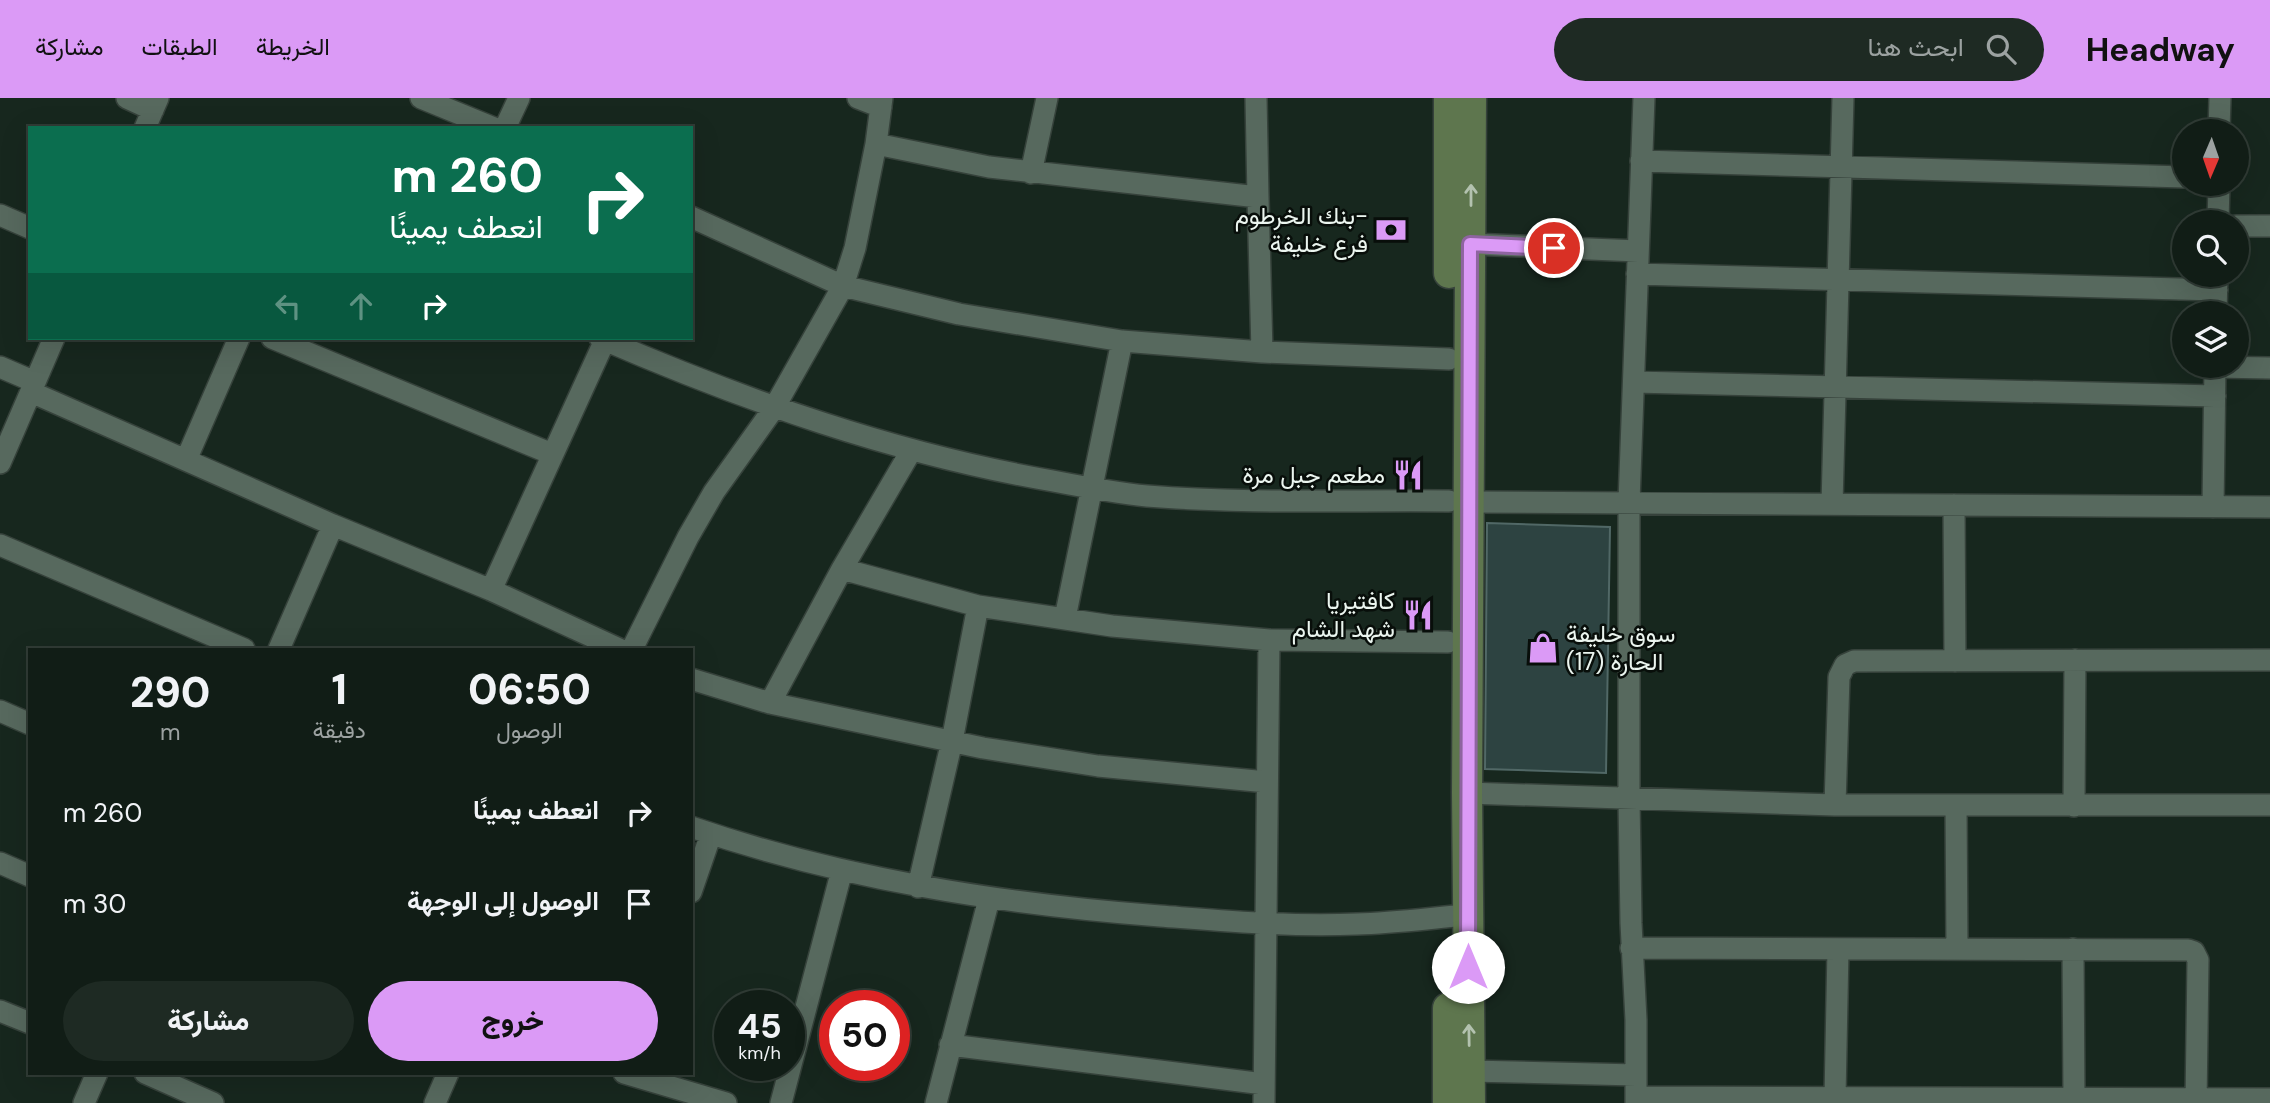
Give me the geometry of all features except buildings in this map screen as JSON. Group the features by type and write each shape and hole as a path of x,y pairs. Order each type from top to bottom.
{"main road":[{"path":"1448,1103 1468,793 1458,501 1449,359 1449,98"},
{"path":"1470,1103 1458,916 1448,642 1458,501 1470,244 1471,98"}],"street":[{"path":"127,98 152,112"},
{"path":"421,98 489,126"},
{"path":"506,126 519,98"},
{"path":"632,648 713,492 774,408 843,286 855,248 882,102 858,98"},
{"path":"1031,173 1047,98"},
{"path":"1256,98 1262,352"},
{"path":"1644,98 1629,502 1629,799 1637,1100 1835,1097 1871,1100 2270,1099"},
{"path":"1832,504 1843,98"},
{"path":"2220,98 2220,119"},
{"path":"876,144 1031,173 1258,197"},
{"path":"1641,160 2172,177"},
{"path":"0,215 28,227"},
{"path":"693,218 843,286 958,314 1122,341 1262,352 1449,359"},
{"path":"2249,226 2270,226"},
{"path":"1470,244 1638,251"},
{"path":"1637,274 1837,280 2172,282"},
{"path":"0,463 53,340"},
{"path":"186,460 238,340"},
{"path":"277,340 552,454"},
{"path":"491,590 603,340"},
{"path":"605,340 774,408 911,451 983,469 1146,496 1235,500 2270,507"},
{"path":"1065,618 1122,341"},
{"path":"0,367 33,387 186,460 333,525 491,590 616,648"},
{"path":"2249,367 2270,368"},
{"path":"2213,507 2215,378"},
{"path":"1634,382 1834,389 2215,396"},
{"path":"770,703 842,569 911,451"},
{"path":"1954,505 1955,661"},
{"path":"279,648 333,525"},
{"path":"0,545 242,648"},
{"path":"842,569 978,606 1124,627 1269,640 1448,642"},
{"path":"918,887 952,741 978,606"},
{"path":"950,1045 1264,1094 1269,640"},
{"path":"1835,805 1839,677 1845,665 1863,660 2270,660"},
{"path":"2074,806 2076,660"},
{"path":"693,680 770,703 952,741 1098,766 1267,782"},
{"path":"0,711 28,723"},
{"path":"1468,793 1835,805 2270,805"},
{"path":"1956,804 1957,948"},
{"path":"693,880 701,830 842,870 989,899 1266,924 1357,925 1458,916"},
{"path":"0,863 28,875"},
{"path":"781,1103 842,870"},
{"path":"936,1103 989,899"},
{"path":"1632,948 2189,950 2194,952 2198,960 2196,1101"},
{"path":"2073,948 2074,1098"},
{"path":"1835,1097 1838,949"},
{"path":"0,1011 28,1022"},
{"path":"1469,1071 1636,1075"},
{"path":"84,1103 96,1075"},
{"path":"150,1075 213,1103"},
{"path":"435,1103 447,1075"},
{"path":"634,1075 726,1103"}],"place":[{"name":"بنك الخرطوم- فرع خليفة","path":"1391,230"},
{"name":"مطعم جبل مرة","path":"1408,475"},
{"name":"كافتيريا شهد الشام","path":"1418,615"},
{"name":"سوق خليفة الحارة (17)","path":"1543,648"}],"route":[{"path":"1468,967 1470,244 1554,248"}]}
